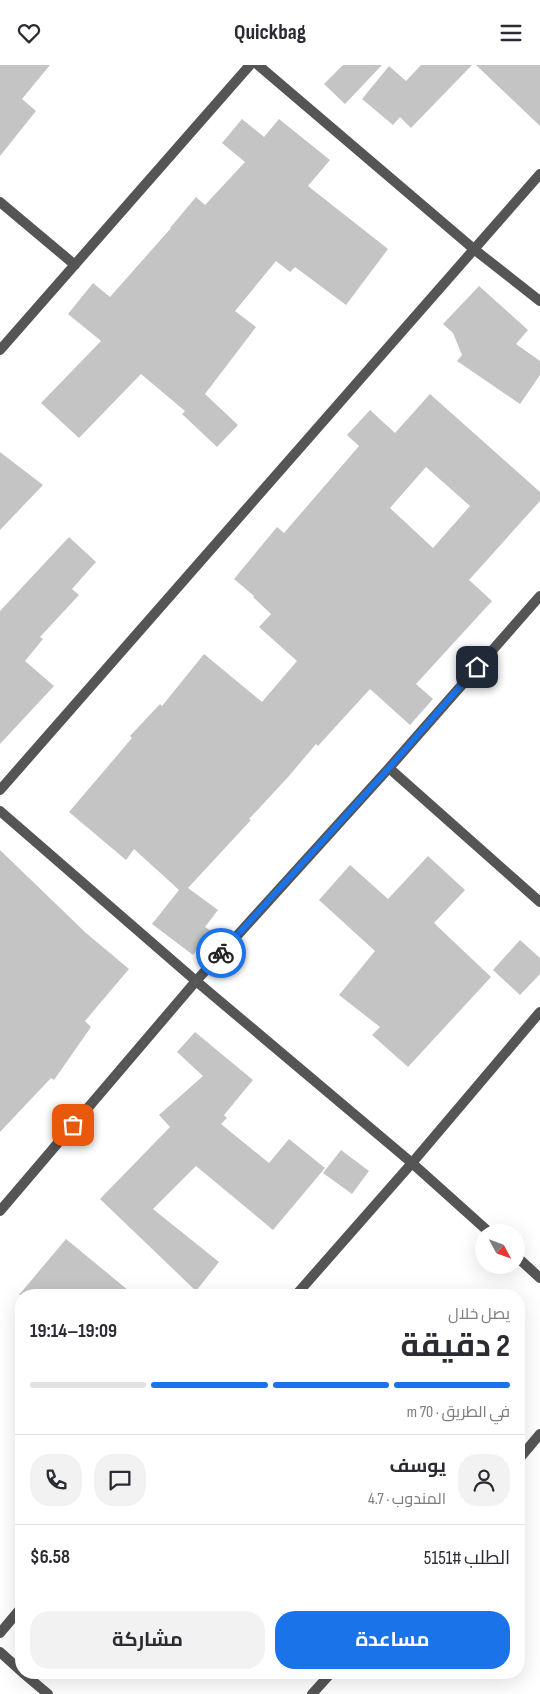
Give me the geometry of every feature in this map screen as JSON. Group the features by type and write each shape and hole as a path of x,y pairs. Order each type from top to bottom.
{"street":[{"path":"0,350 250,65"},
{"path":"258,65 475,250 540,301"},
{"path":"0,790 540,174"},
{"path":"0,202 75,265"},
{"path":"0,1211 196,981 389,768 540,595"},
{"path":"389,768 540,902"},
{"path":"0,811 196,981 412,1163 480,1224"},
{"path":"301,1289 412,1163 540,1012"},
{"path":"525,1264 540,1277"},
{"path":"525,1452 540,1434"},
{"path":"0,1633 15,1616"},
{"path":"0,1652 15,1666"},
{"path":"30,1679 48,1694"},
{"path":"312,1694 326,1679"}],"building":[{"path":"0,65 50,65 22,99 36,111 0,156"},
{"path":"343,65 382,65 345,104 324,84"},
{"path":"421,65 472,65 411,128 400,117 393,125 362,99 389,66 406,81"},
{"path":"476,65 540,65 540,126"},
{"path":"242,119 264,137 279,119 330,160 308,186 388,249 346,305 295,267 290,272 276,261 235,311 256,327 205,394 238,425 217,447 182,414 185,411 141,374 79,438 41,403 101,341 68,314 93,283 110,297 196,197 205,205 245,162 222,143"},
{"path":"479,286 528,330 516,344 540,361 540,375 520,404 457,361 462,355 453,333 443,324"},
{"path":"430,394 540,492 540,501 469,580 492,601 416,684 433,699 410,725 370,689 318,746 316,744 249,819 251,820 188,888 218,910 205,927 211,931 193,955 152,924 179,890 134,849 126,860 69,812 132,738 130,736 160,704 162,706 204,654 262,702 297,661 259,627 271,614 234,579 277,527 284,533 359,446 347,435 370,410 395,433","holes":["426,467 470,506 433,548 390,508"]},
{"path":"0,452 43,485 0,530"},
{"path":"69,537 96,562 72,589 79,595 40,637 43,639 25,661 54,686 0,744 0,611"},
{"path":"0,850 86,933 129,969 85,1021 91,1027 54,1080 51,1078 0,1132"},
{"path":"428,856 465,890 434,923 491,977 408,1067 372,1035 380,1027 339,995 375,951 319,900 350,865 388,899"},
{"path":"520,940 540,958 540,974 520,995 493,970"},
{"path":"195,1032 253,1080 224,1115 227,1118 221,1124 269,1163 289,1139 325,1168 273,1230 196,1166 153,1209 219,1262 198,1289 194,1289 100,1199 170,1127 159,1115 203,1076 177,1052"},
{"path":"341,1150 369,1171 352,1194 323,1173"},
{"path":"66,1239 127,1289 24,1289"}],"way so far":[{"path":"73,1125 221,953"}],"route":[{"path":"221,953 389,768 477,667"}]}
